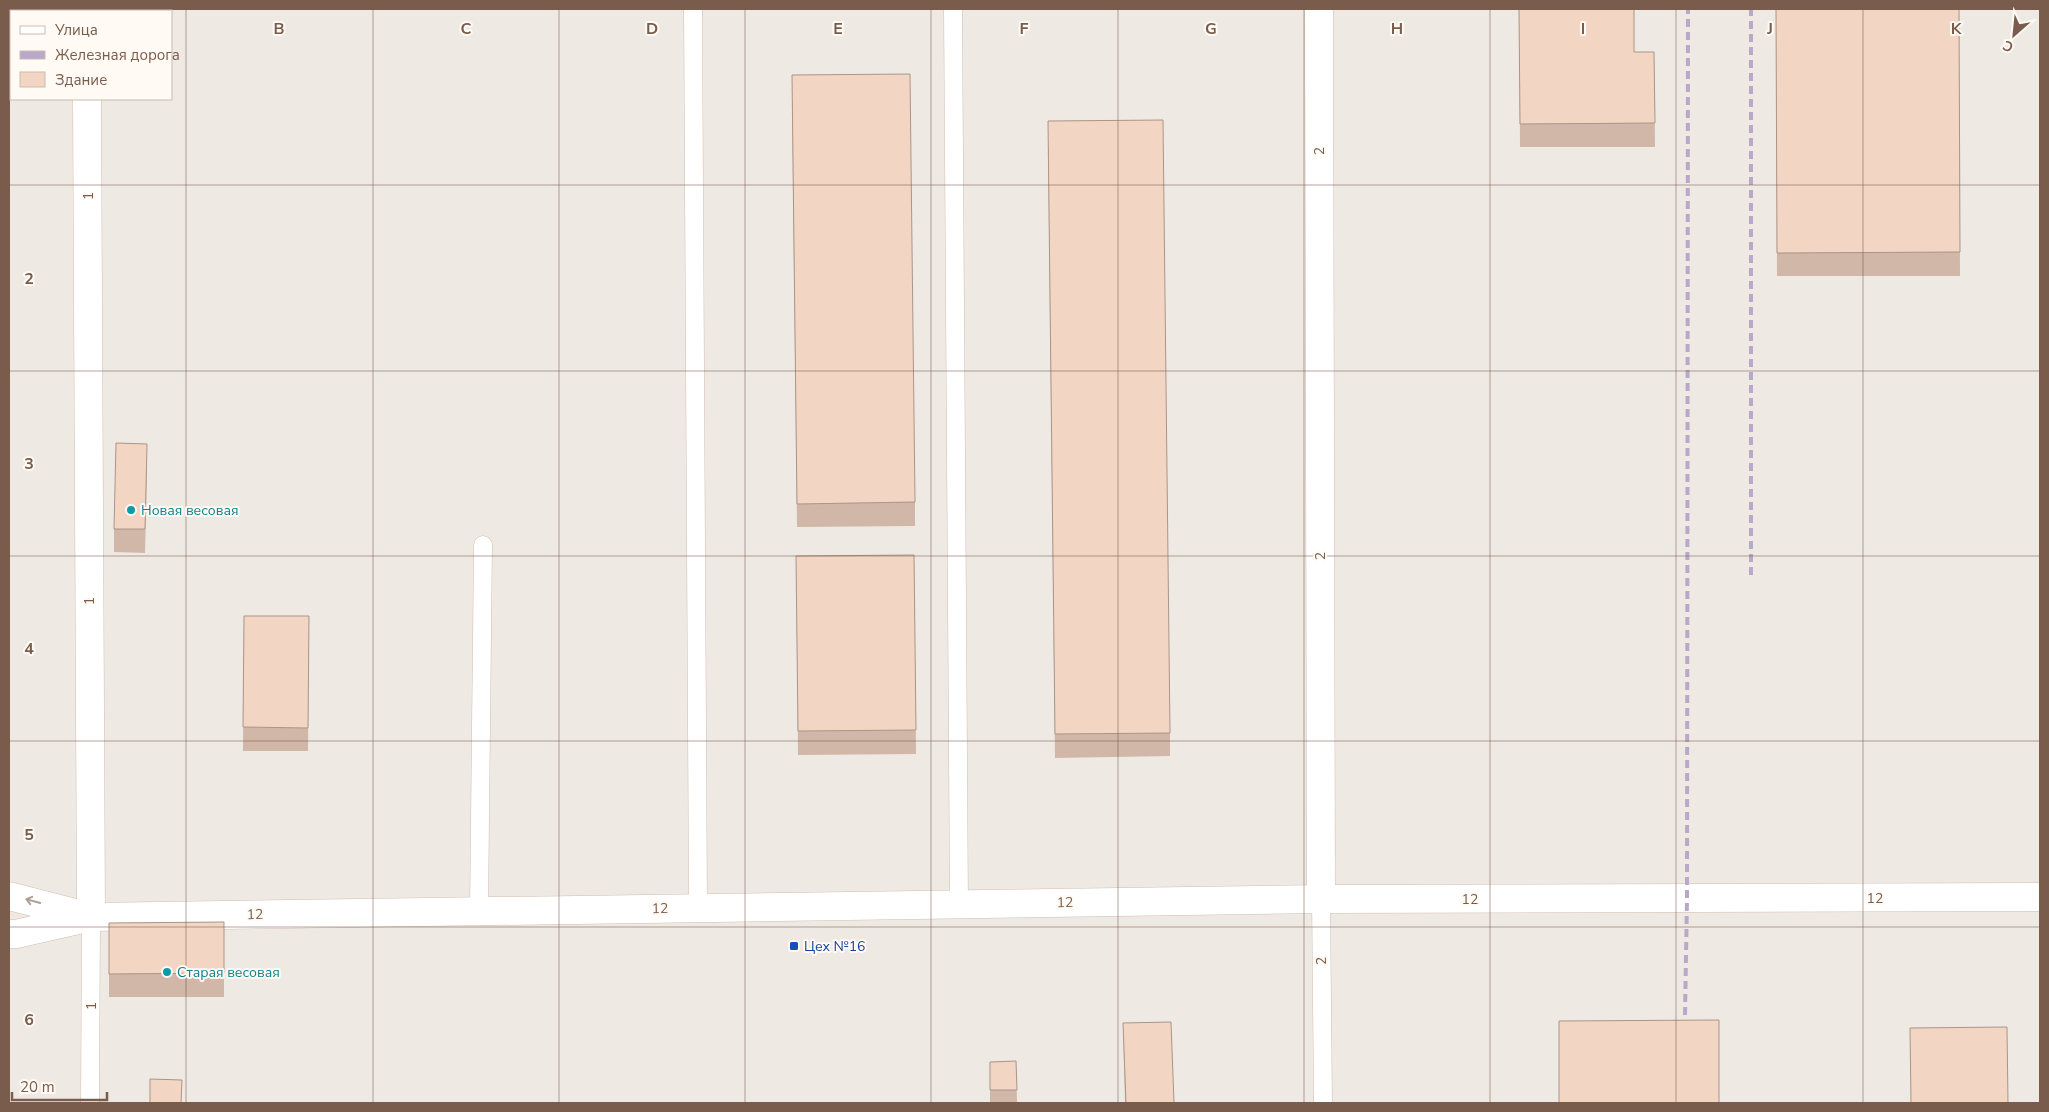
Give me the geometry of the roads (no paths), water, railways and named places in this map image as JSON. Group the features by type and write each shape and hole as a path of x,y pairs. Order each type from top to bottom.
{"street":[{"name":"2","path":"1319,9 1321,899"},
{"name":"1","path":"87,100 91,917"},
{"path":"9,896 91,917"},
{"name":"12","path":"91,917 1321,899 2040,897"},
{"path":"9,934 91,917"}],"lane":[{"path":"693,9 698,907"},
{"path":"953,9 959,904"},
{"path":"479,911 483,545"},
{"name":"2","path":"1321,899 1323,1103"},
{"name":"1","path":"90,1103 91,917"}],"railway":[{"path":"1685,1015 1687,898 1688,9"},
{"path":"1751,9 1751,575"}],"place":[{"name":"Новая весовая","path":"131,510"},
{"name":"Цех №16","path":"794,946"},
{"name":"Старая весовая","path":"167,972"}]}
